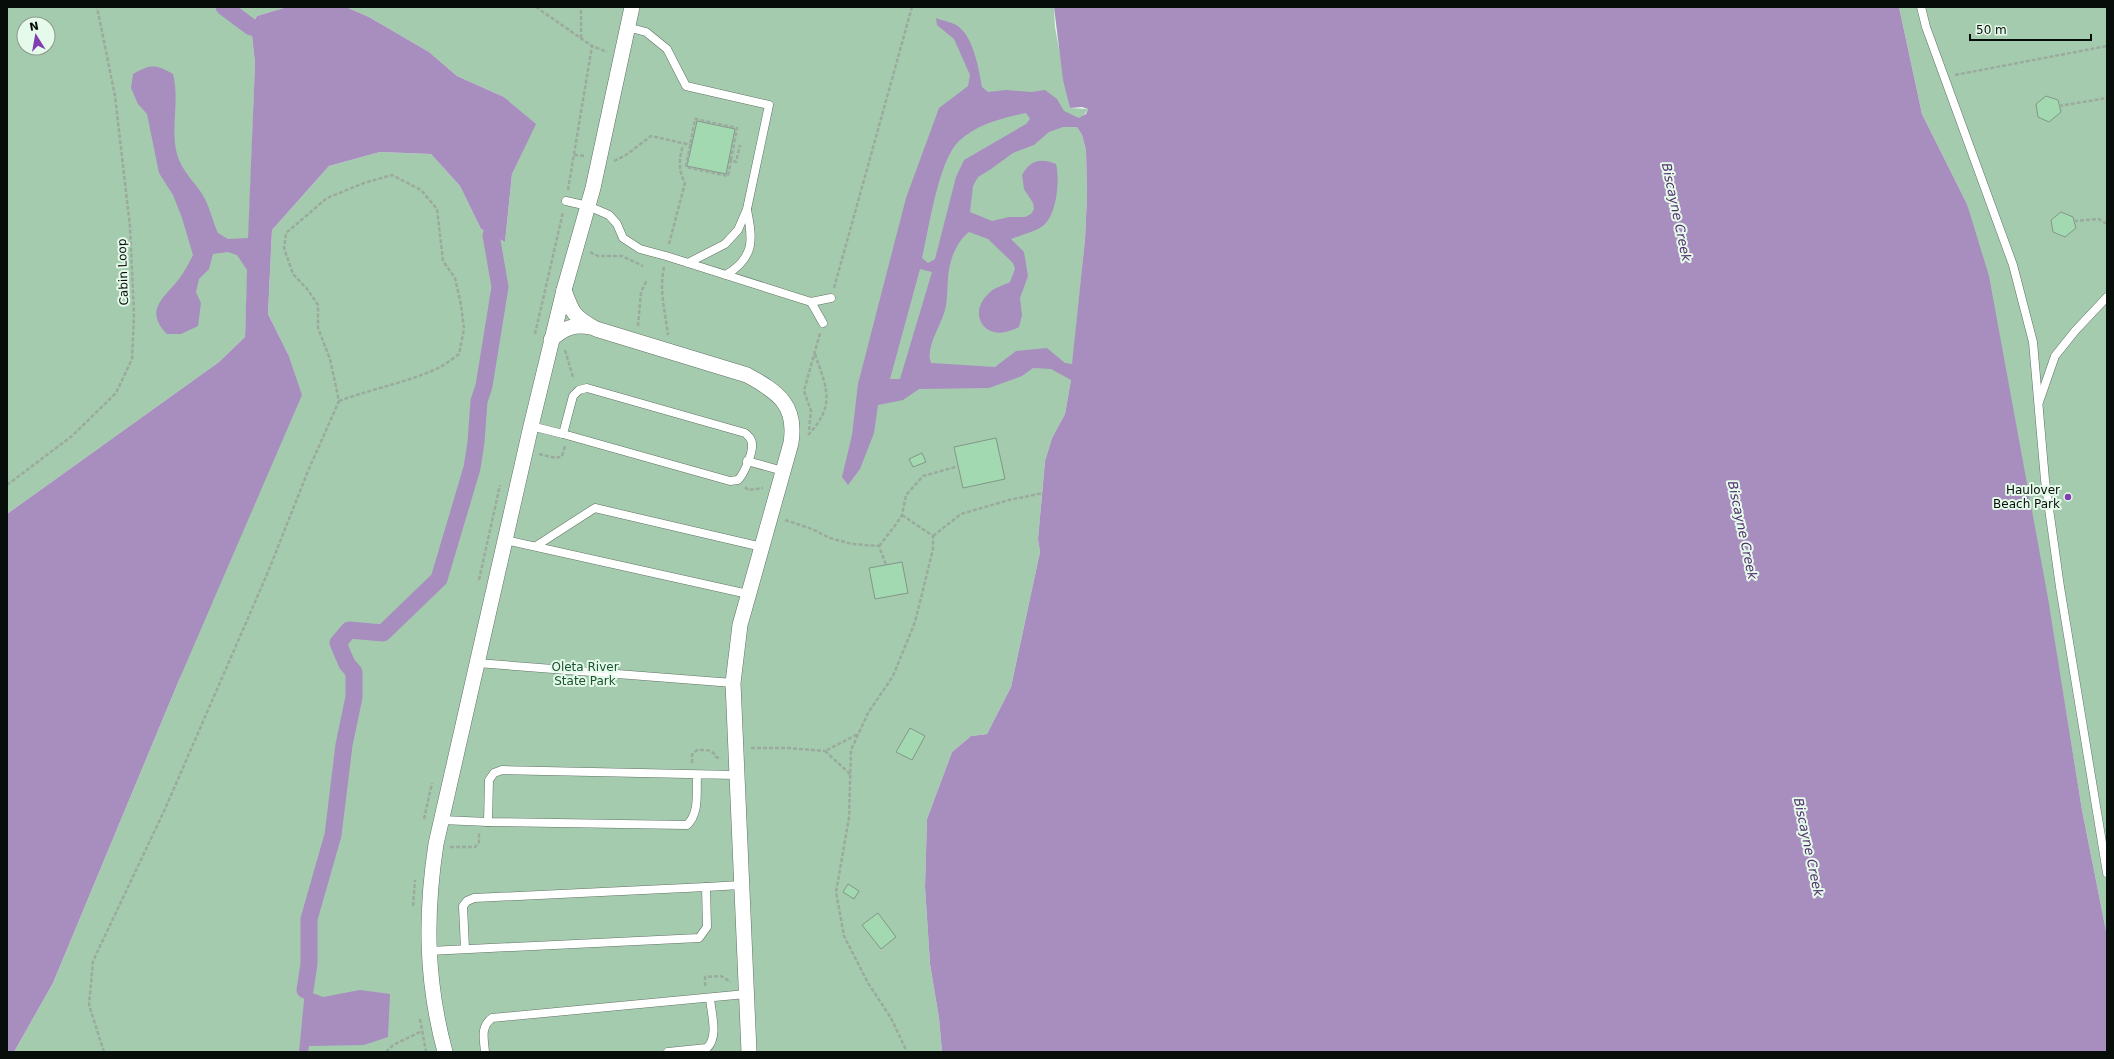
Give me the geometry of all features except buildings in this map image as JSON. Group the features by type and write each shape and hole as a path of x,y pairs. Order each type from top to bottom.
{"street":[{"path":"445,1052 432,997 428,920 432,871 442,820 531,426 556,335 564,290 588,206 632,7"},
{"path":"564,290 570,307 579,320 596,328"},
{"path":"556,335 571,326 583,326 596,328 636,340 747,375 767,386 781,397 788,406 793,430 771,516 748,594 739,632 733,683 741,886 742,988 749,1052"}],"lane":[{"path":"1921,7 1926,27 2013,265 2032,342 2045,480 2060,587 2107,873"},
{"path":"627,27 646,32 667,49 686,86 769,105 747,209 738,230 725,244 688,263"},
{"path":"566,201 588,206 610,215 617,224 623,238 640,250 688,263 811,302 831,298"},
{"path":"726,275 744,261 751,247 751,230 747,209"},
{"path":"2038,405 2055,356 2075,331 2107,297"},
{"path":"811,302 823,323"},
{"path":"531,426 730,481 738,480 743,474 752,444 750,437 745,433 587,388 579,390 574,396 563,434"},
{"path":"747,461 783,471"},
{"path":"536,546 595,508 762,547"},
{"path":"505,540 748,594"},
{"path":"477,663 733,683"},
{"path":"484,822 490,780 494,773 502,770 736,775"},
{"path":"442,820 687,825 693,820 696,813 697,775"},
{"path":"464,949 463,906 467,901 474,898 741,886"},
{"path":"429,951 699,938 707,927 706,888"},
{"path":"485,1052 484,1030 486,1023 492,1018 710,998 742,988"},
{"path":"668,1052 707,1048 712,1044 714,1037 710,998"}],"path":[{"name":"Cabin Loop","path":"7,485 72,436 116,393 132,359 134,315 130,227 114,96 97,7"},
{"path":"536,7 592,46 621,57"},
{"path":"581,38 582,7"},
{"path":"831,298 912,7"},
{"path":"1944,77 2107,46"},
{"path":"2059,106 2107,98"},
{"path":"695,119 737,128 728,176 686,167 691,145 695,119"},
{"path":"574,155 599,157 615,161 651,136 691,145"},
{"path":"731,160 736,162 740,145"},
{"path":"104,1052 89,1005 94,961 168,801 339,401 330,359 318,328 318,305 308,290 293,274 284,248 286,233 327,198 364,182 392,175 420,190 437,209 442,261 455,278 461,305 464,329 459,354 438,368 409,380 368,390 339,401"},
{"path":"2074,221 2100,219 2107,224"},
{"path":"576,247 598,256 622,256 643,266"},
{"path":"636,340 641,292 647,280"},
{"path":"807,441 811,411 804,391 823,323"},
{"path":"556,335 573,377"},
{"path":"808,434 821,422 826,408 827,395 815,354"},
{"path":"537,454 556,458 562,456 566,444 563,434"},
{"path":"879,546 902,515 906,495 923,476 959,466"},
{"path":"738,480 748,490 758,487 765,488"},
{"path":"933,536 961,514 1009,500 1042,493"},
{"path":"784,528 788,514"},
{"path":"902,515 933,536 934,549 915,622 892,676 868,713 851,750 849,818 836,892 844,936 868,983 891,1018 907,1052"},
{"path":"771,516 812,529 830,538 852,544 879,546"},
{"path":"879,546 886,565"},
{"path":"750,748 788,748 825,751 859,734"},
{"path":"750,741 750,755"},
{"path":"697,775 692,765 692,755 697,750 710,750 714,753 716,758 726,761"},
{"path":"825,751 850,774"},
{"path":"447,846 475,847 479,842 484,822"},
{"path":"705,977 721,976 742,988"},
{"path":"386,1052 393,1045 422,1031"}],"green space":[{"path":"7,7 287,7 257,16 251,27 255,63 245,337 219,362 7,514"},
{"name":"Oleta River State Park","path":"346,7 1054,7 1055,27 1070,108 1088,109 1077,127 1082,135 1086,150 1087,196 1085,239 1071,380 1065,414 1052,438 1045,461 1038,539 1040,552 1011,687 987,734 971,736 952,752 927,819 925,887 930,964 939,1018 942,1052 14,1052 53,983 179,680 288,354 268,314 272,230 329,166 380,152 431,154 460,186 481,229 505,242 512,174 535,124 504,97 457,76 429,52 369,17"},
{"name":"Haulover Beach Park","path":"1899,7 2107,7 2107,936 2082,810 2050,613 2008,382 1967,204 1922,114"}],"water":[{"path":"287,7 346,7 369,17 429,52 457,76 504,97 536,124 512,174 505,242 481,229 460,186 431,154 380,152 329,166 272,230 268,314 288,354 302,395 179,680 53,983 14,1052 7,1052 7,514 219,362 245,337 247,270 237,255 228,252 213,254 209,269 199,279 196,292 201,303 198,326 181,334 167,334 160,325 157,318 159,304 179,279 193,255 182,218 173,195 159,173 147,114 138,104 131,88 133,74 144,68 153,66 162,68 173,74 176,94 174,134 179,161 205,199 218,233 228,239 248,238 255,63 251,27 257,16"},
{"name":"Biscayne Creek","path":"1054,7 1899,7 1922,114 1967,204 1989,276 2048,598 2082,810 2107,936 2107,1052 942,1052 939,1018 930,964 925,887 927,819 952,752 971,736 987,734 1011,687 1040,552 1038,539 1045,461 1052,438 1065,414 1071,380 1051,369 1033,368 1022,376 989,388 919,389 903,400 878,405 874,433 860,469 848,485 842,477 852,435 858,384 906,198 939,108 968,86 970,75 954,39 937,25 936,18 954,24 964,32 975,55 982,87 988,92 1006,90 1031,92 1045,90 1057,99 1064,111 1079,118 1086,114 1088,109 1082,107 1070,108 1063,80","holes":["1026,113 1030,119 1026,124 964,160 956,177 935,259 928,263 922,258 931,214 940,179 945,164 952,151 959,141 974,130 990,122","1063,127 1077,127 1082,135 1086,150 1087,196 1085,239 1072,364 1065,363 1047,348 1016,351 995,367 931,363 930,350 945,310 949,267 958,245 969,232 988,239 1013,263 1015,269 1010,282 993,290 982,302 979,311 983,326 998,333 1008,332 1019,327 1022,315 1020,298 1028,276 1024,252 1011,239 1032,232 1043,226 1048,221 1052,214 1056,196 1058,178 1056,164 1045,161 1032,163 1022,175 1024,189 1033,203 1034,209 1031,214 1025,217 1009,217 992,221 970,212 973,186 978,177 1013,153 1034,145 1049,132","920,269 932,272 900,379 890,379"]},
{"path":"305,990 323,997 360,990 390,994 388,1037 364,1045 309,1046 308,1052 299,1052"}],"waterway":[{"path":"224,7 251,27"},
{"path":"305,990 309,964 309,919 333,835 344,745 354,697 354,672 347,664 338,643 349,630 383,633 439,579 472,468 476,442 479,401 484,386 500,287 491,235"}],"place":[{"name":"Haulover Beach Park","path":"2068,497"}]}
